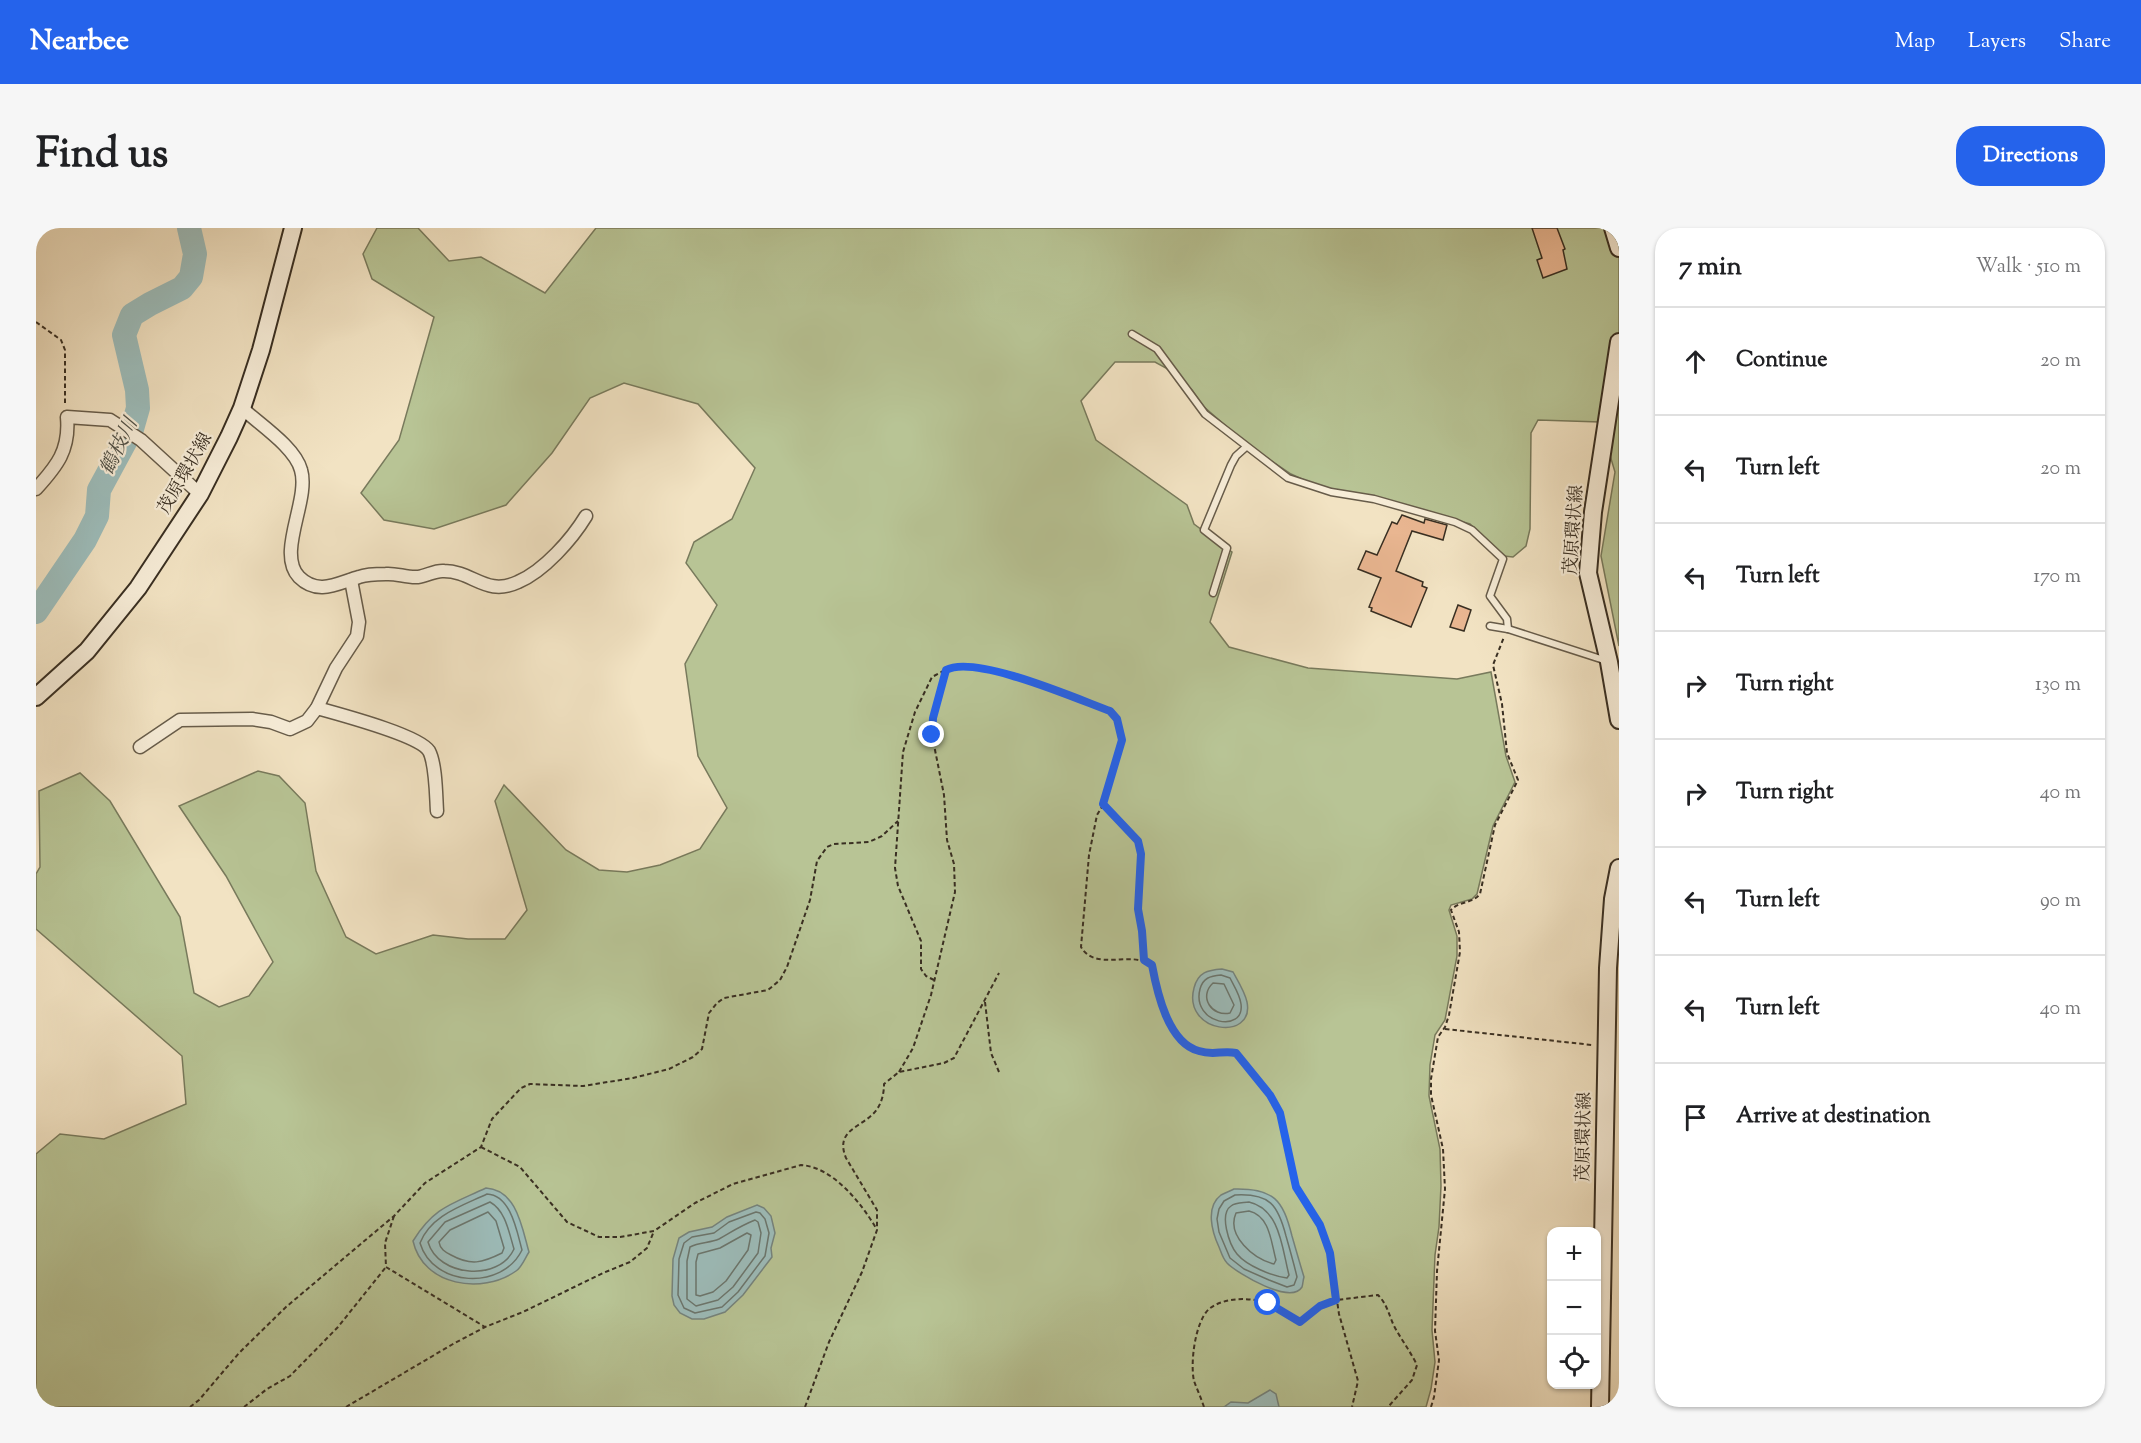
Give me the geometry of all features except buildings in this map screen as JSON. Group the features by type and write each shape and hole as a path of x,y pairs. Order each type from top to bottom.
{"main road":[{"name":"茂原環状線","path":"36,697 87,651 138,588 200,494 242,408 264,339 293,228"},
{"path":"1613,228 1619,248"},
{"name":"茂原環状線","path":"1619,342 1593,512 1588,573 1609,662 1619,720"},
{"name":"茂原環状線","path":"1600,1407 1608,968 1619,868"}],"street":[{"path":"242,408 292,453 301,470 303,489 292,541 292,562 298,576 311,585 332,587 360,576 387,574 417,577 443,570 464,575 483,585 504,587 519,582 549,560 574,535 586,516"},
{"path":"36,489 54,469 65,448 68,432 67,417 110,420 141,440 200,494"},
{"path":"140,747 180,720 252,719 271,722 290,729 307,721 317,708 332,675 357,636 359,622 351,580"},
{"path":"317,708 358,720 420,743 429,752 437,811"}],"lane":[{"path":"1132,334 1157,349 1205,414 1288,478 1331,492 1374,499 1455,522 1472,530 1503,559 1490,596 1507,619 1508,629"},
{"path":"1213,593 1227,548 1204,530 1231,465 1236,456 1246,447"},
{"path":"1490,626 1508,629 1609,662"}],"path":[{"path":"36,322 61,340 65,350 64,396 67,417"},
{"path":"1431,1407 1439,1360 1435,1331 1445,1189 1443,1149 1431,1095 1431,1079 1438,1037 1449,1015 1460,952 1459,932 1451,910 1455,906 1475,900 1480,894 1495,825 1518,780 1507,753 1502,704 1492,665 1508,629"},
{"path":"934,980 926,976 921,969 921,941 898,886 895,868 903,752 915,712 933,678 951,667 976,667 1015,676 1110,711 1117,719 1122,740 1103,804 1097,815 1089,855 1081,946 1086,954 1095,959 1144,960 1152,965 1157,994 1170,1024 1180,1038 1196,1051 1215,1055 1228,1051 1236,1053 1270,1095 1280,1113 1296,1187 1320,1225 1330,1253 1336,1300 1358,1381 1352,1407"},
{"path":"805,1407 829,1342 862,1272 877,1230 877,1210 846,1158 843,1150 844,1141 850,1130 872,1115 884,1095 884,1084 899,1072 913,1048 934,980 955,892 954,864 947,840 944,795 932,735 933,718 946,670"},
{"path":"1103,804 1138,841 1141,854 1138,909 1144,960"},
{"path":"190,1407 286,1306 394,1215 425,1183 481,1147 492,1119 521,1088 530,1084 583,1086 633,1078 669,1070 693,1057 702,1049 709,1013 717,1003 724,998 768,990 780,980 787,967 810,900 817,861 826,847 834,844 869,842 882,836 898,821"},
{"path":"899,1072 944,1064 954,1058 999,974"},
{"path":"985,1002 991,1053 999,1072"},
{"path":"1444,1029 1606,1047"},
{"path":"481,1147 520,1167 567,1221 599,1237 620,1237 654,1231 695,1203 734,1184 801,1165 809,1166 834,1179 866,1212 877,1230"},
{"path":"244,1407 267,1389 290,1376 338,1327 386,1267 385,1243 394,1215"},
{"path":"346,1407 486,1327 630,1262 647,1248 654,1231"},
{"path":"386,1267 486,1327"},
{"path":"1204,1407 1194,1379 1193,1355 1197,1333 1207,1311 1223,1300 1268,1303 1300,1322 1320,1306 1336,1300 1378,1295 1384,1301 1395,1327 1417,1365 1415,1374 1388,1407"}],"green space":[{"path":"377,228 418,228 449,261 481,257 545,293 596,228 1619,228 1619,646 1601,556 1615,472 1600,422 1538,420 1531,433 1530,529 1526,546 1513,557 1504,556 1470,524 1377,497 1319,487 1291,474 1248,445 1203,406 1192,390 1166,368 1155,362 1115,362 1081,401 1096,440 1187,505 1194,524 1232,552 1210,622 1229,647 1308,668 1457,679 1491,672 1506,756 1515,782 1493,826 1477,894 1472,899 1451,905 1449,910 1457,936 1457,956 1445,1020 1435,1035 1430,1065 1429,1096 1440,1149 1441,1186 1432,1330 1435,1362 1426,1407 36,1407 36,1154 60,1134 104,1139 186,1104 182,1056 36,929 36,874 40,867 39,791 80,773 110,801 180,917 194,993 219,1007 249,996 273,962 226,876 179,806 258,771 279,776 305,803 316,871 346,937 376,954 433,935 468,939 505,939 527,910 495,801 504,785 566,850 599,870 627,872 660,865 700,849 727,808 698,756 685,664 717,605 686,563 694,542 732,519 755,468 698,404 624,383 590,398 552,453 506,505 434,529 384,520 361,493 399,440 434,317 372,279 363,254"}],"water":[{"path":"1222,969 1233,972 1247,1002 1247,1015 1240,1023 1231,1027 1219,1027 1208,1023 1198,1015 1193,1003 1194,988 1198,978 1208,971"},
{"path":"486,1188 505,1195 511,1203 520,1222 529,1252 516,1271 487,1283 471,1284 441,1277 419,1256 413,1241 436,1214 453,1203"},
{"path":"1234,1189 1248,1189 1268,1194 1275,1199 1285,1213 1304,1277 1302,1287 1296,1292 1264,1286 1242,1274 1224,1260 1214,1234 1211,1213 1216,1200"},
{"path":"757,1205 764,1208 771,1216 775,1233 771,1248 772,1257 743,1295 725,1312 704,1319 692,1319 680,1313 674,1305 672,1296 673,1259 679,1238 689,1232 712,1227 727,1217"},
{"path":"1270,1390 1276,1394 1279,1407 1224,1407 1231,1402 1248,1403"}],"waterway":[{"name":"鶴枝川","path":"36,612 85,540 97,516 99,490 132,429 138,408 137,390 124,335 132,315 182,288 191,277 195,254 189,228"}],"route":[{"path":"932,735 933,718 946,670 951,667 976,667 1015,676 1110,711 1117,719 1122,740 1103,804 1138,841 1141,854 1138,909 1144,960 1152,965 1157,994 1170,1024 1180,1038 1196,1051 1215,1055 1228,1051 1236,1053 1270,1095 1280,1113 1296,1187 1320,1225 1330,1253 1336,1300 1320,1306 1300,1322 1268,1303"}]}
